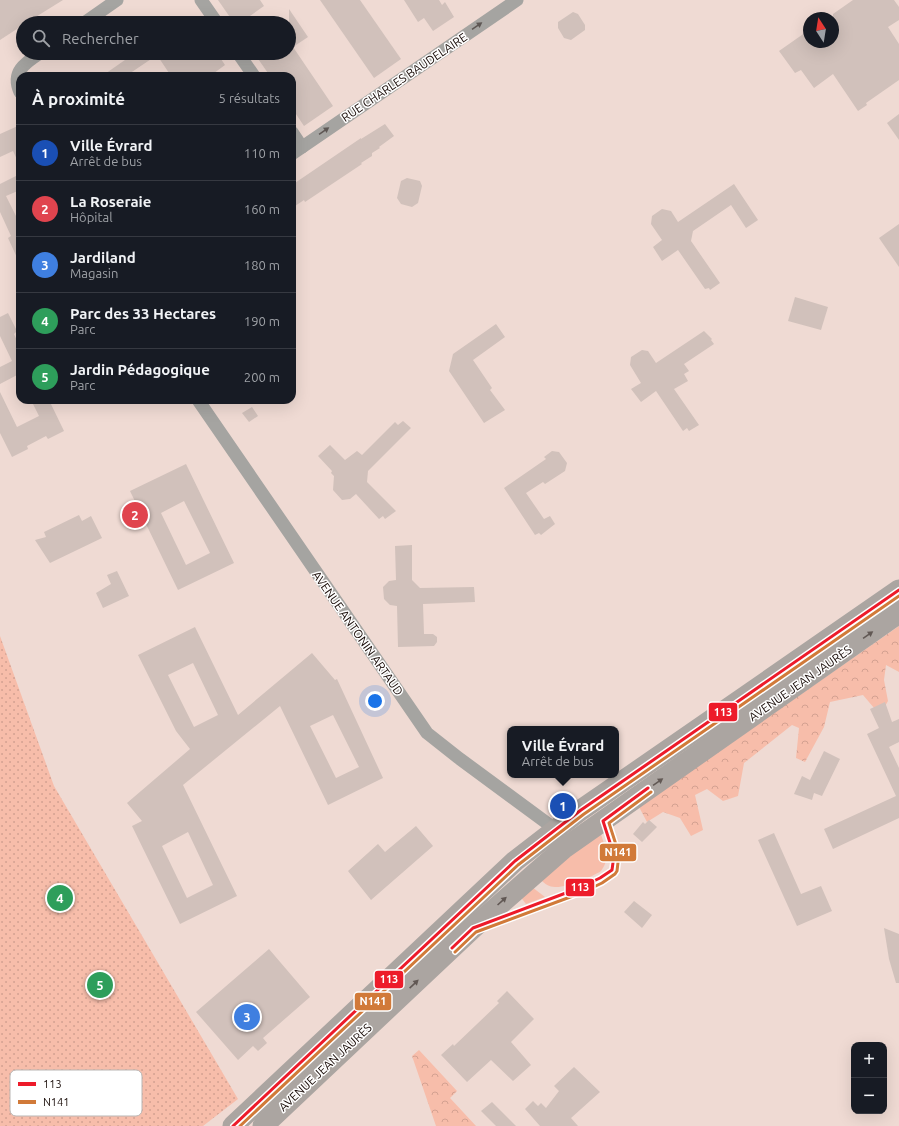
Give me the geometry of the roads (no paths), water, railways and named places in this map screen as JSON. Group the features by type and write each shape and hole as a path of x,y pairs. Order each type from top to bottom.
{"main road":[{"name":"AVENUE JEAN JAURÈS","path":"233,1126 500,874 555,829 614,786 899,590"},
{"name":"AVENUE JEAN JAURÈS","path":"263,1126 473,928 563,849 899,613"}],"street":[{"path":"94,16 117,0"},
{"path":"201,0 212,16"},
{"name":"RUE CHARLES BAUDELAIRE","path":"297,150 517,0"},
{"path":"18,72 21,67 30,60"},
{"path":"243,60 251,72"},
{"name":"AVENUE ANTONIN ARTAUD","path":"201,404 427,732 460,759 555,829"}],"place":[{"name":"La Roseraie","path":"135,515"},
{"name":"Ville Évrard","path":"563,806"},
{"name":"Parc des 33 Hectares","path":"60,898"},
{"name":"Jardin Pédagogique","path":"100,985"},
{"name":"Jardiland","path":"247,1017"}]}
